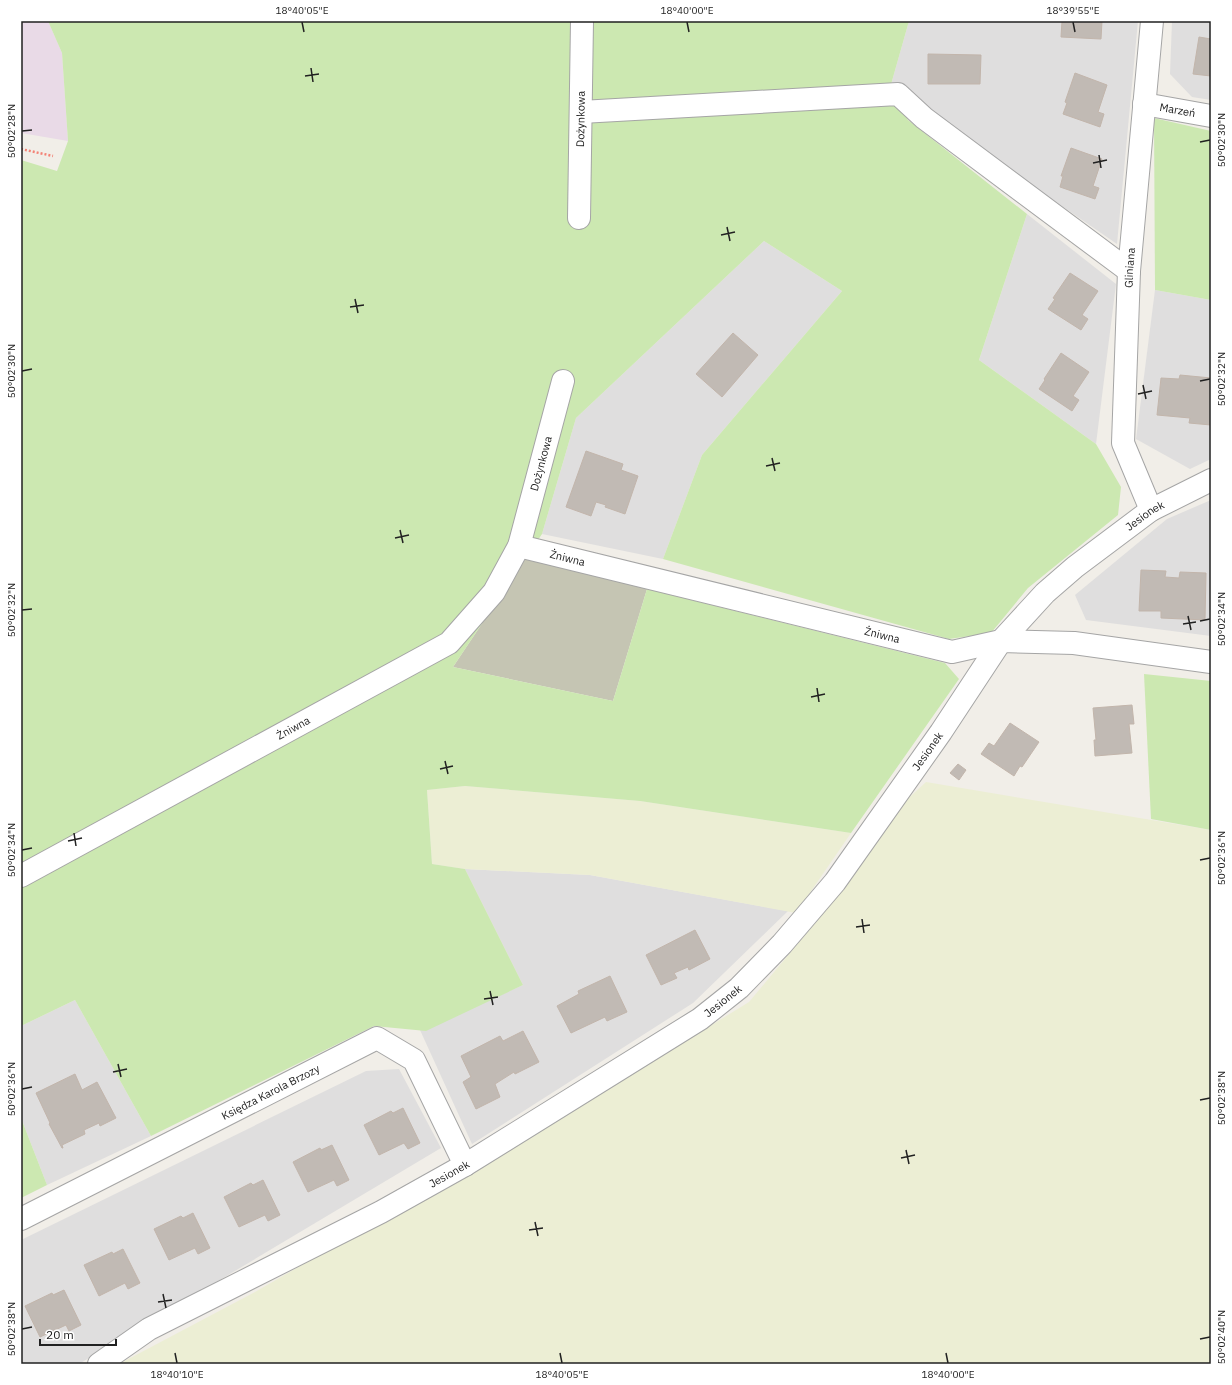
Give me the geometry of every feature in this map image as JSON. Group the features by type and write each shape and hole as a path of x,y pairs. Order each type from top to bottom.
{"street":[{"name":"Dożynkowa","path":"579,218 582,21"},
{"name":"Gliniana","path":"1151,510 1123,443 1129,271 1152,21"},
{"path":"581,112 898,94 924,118 1129,271"},
{"name":"Marzeń","path":"1144,104 1211,116"},
{"name":"Dożynkowa","path":"519,546 563,381"},
{"name":"Jesionek","path":"99,1364 149,1329 381,1212 465,1165 700,1019 738,988 782,944 835,882 941,732 1001,641 1045,593 1075,567 1151,510 1211,480"},
{"name":"Żniwna","path":"21,876 449,643 494,592 519,546 952,652 1001,641 1074,643 1211,662"},
{"name":"Księdza Karola Brzozy","path":"21,1219 377,1038 414,1060 465,1165"}],"path":[{"path":"21,149 53,156"}],"shaded area":[{"path":"21,21 48,21 62,53 68,141 21,133"},
{"path":"909,21 1138,21 1117,244 890,88"},
{"path":"1172,21 1211,21 1211,100 1192,97 1170,74"},
{"path":"1027,214 1116,284 1096,444 979,360"},
{"path":"764,241 842,291 702,455 663,559 542,534 576,418"},
{"path":"1155,290 1211,300 1211,459 1190,469 1136,439"},
{"path":"1211,500 1211,636 1086,620 1075,595 1167,519"},
{"path":"527,556 647,589 613,701 453,667"},
{"path":"926,782 1211,830 1211,1364 119,1364 255,1292 606,1090 749,1002 825,911 900,806"},
{"path":"465,786 640,801 851,833 796,913 590,875 465,869 432,864 427,790"},
{"path":"465,869 590,875 788,911 693,1003 472,1144 420,1030 523,985"},
{"path":"75,1000 151,1136 47,1185 21,1118 21,1026"},
{"path":"399,1069 441,1148 79,1364 21,1364 21,1240 366,1071"}],"green space":[{"path":"48,21 909,21 890,88 908,120 1027,214 979,360 1096,444 1121,487 1118,515 1028,588 991,633 949,639 663,559 702,455 842,291 764,241 576,418 542,534 453,667 613,701 647,589 945,663 959,679 851,833 640,801 465,786 427,790 432,864 465,869 523,985 426,1031 374,1026 151,1136 75,1000 21,1026 21,160 57,171 68,141 62,53"},
{"path":"1154,118 1211,131 1211,300 1155,290"},
{"path":"1144,674 1211,681 1211,830 1151,819"},
{"path":"21,1118 47,1185 21,1198"}],"building":[{"path":"1062,21 1102,21 1101,39 1061,37"},
{"path":"1199,37 1211,39 1211,76 1193,74"},
{"path":"928,54 981,55 980,84 928,84"},
{"path":"1075,73 1107,85 1098,112 1104,114 1100,127 1063,114 1067,103 1065,102"},
{"path":"1071,148 1102,159 1093,186 1099,188 1095,199 1060,187 1063,176 1061,176"},
{"path":"1070,273 1098,291 1082,315 1088,319 1081,330 1048,309 1055,299 1053,298"},
{"path":"733,333 758,355 722,397 696,374"},
{"path":"1061,353 1089,372 1073,396 1079,400 1072,411 1039,389"},
{"path":"1180,375 1211,378 1211,425 1189,423 1190,418 1157,415 1161,378 1179,379"},
{"path":"586,451 623,464 621,470 638,476 625,514 596,502 591,516 566,507"},
{"path":"1141,570 1166,571 1165,577 1179,578 1180,572 1206,573 1205,620 1161,618 1161,611 1139,611"},
{"path":"1132,705 1134,724 1129,724 1132,753 1095,756 1094,740 1096,740 1093,708"},
{"path":"1010,723 1039,742 1014,776 981,754 989,743 994,746"},
{"path":"958,764 966,770 959,780 950,773"},
{"path":"695,930 710,959 689,970 688,967 674,973 677,978 661,985 646,955"},
{"path":"610,976 627,1012 607,1021 605,1017 571,1033 557,1006 579,994 578,991"},
{"path":"523,1031 539,1062 515,1074 514,1072 495,1084 500,1097 476,1109 463,1082 471,1077 461,1056 500,1036 503,1041"},
{"path":"75,1074 82,1090 97,1082 116,1118 100,1126 99,1123 84,1130 85,1134 62,1145 62,1148 49,1124 50,1123 36,1093"},
{"path":"403,1108 420,1143 408,1149 404,1143 379,1155 364,1125 391,1111 393,1113"},
{"path":"332,1145 349,1180 337,1186 334,1180 308,1192 293,1162 320,1148 321,1150"},
{"path":"263,1180 280,1215 268,1221 265,1215 239,1227 224,1197 251,1183 253,1185"},
{"path":"193,1213 210,1248 198,1254 195,1248 169,1260 154,1229 181,1216 183,1218"},
{"path":"123,1249 140,1283 128,1289 125,1283 99,1296 84,1265 112,1252 113,1254"},
{"path":"64,1290 81,1325 69,1331 66,1325 40,1337 25,1306 52,1293 53,1295"}]}
